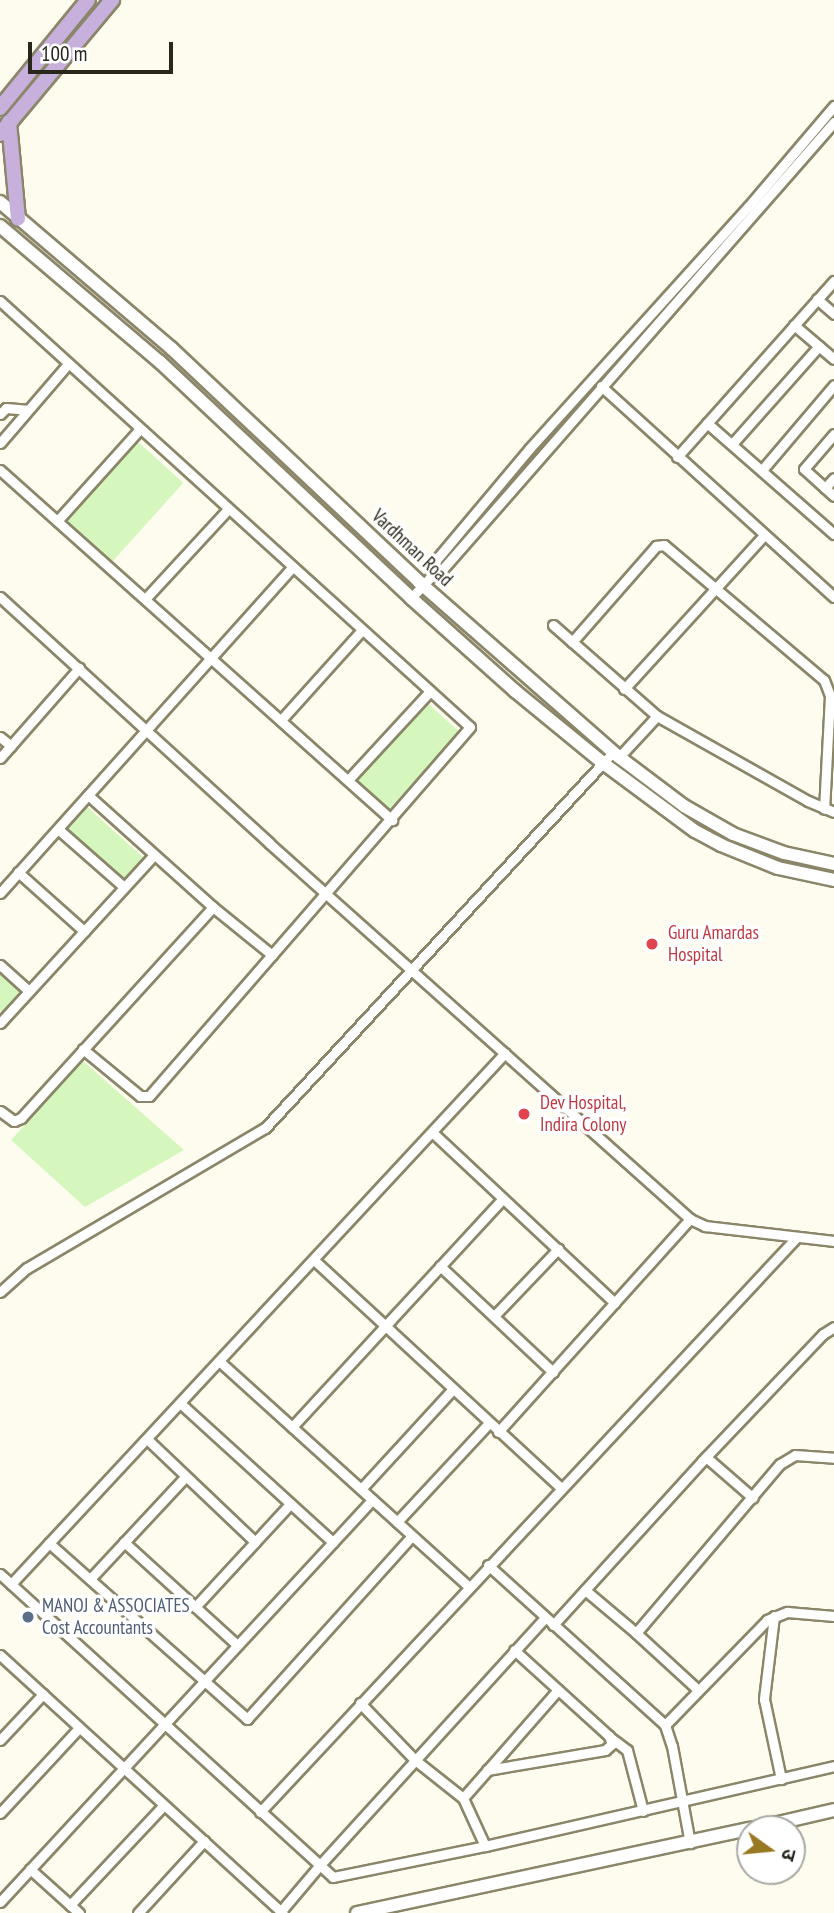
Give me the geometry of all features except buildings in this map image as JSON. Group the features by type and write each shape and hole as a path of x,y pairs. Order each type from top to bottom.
{"main road":[{"path":"0,108 88,0"},
{"path":"18,219 5,128 112,0"}],"street":[{"path":"411,598 434,572 441,571 832,121 833,108"},
{"path":"434,572 432,568 436,560 530,448 832,121"},
{"name":"Vardhman Road","path":"0,202 195,370 423,585 616,754 684,806 733,834 784,853 834,864"},
{"name":"Vardhman Road","path":"0,226 160,362 411,598 515,691 603,763 695,831 721,845 778,867 834,880"},
{"path":"677,457 834,281"},
{"path":"817,299 834,314"},
{"path":"0,301 470,727 392,820 149,1096 140,1096 83,1049"},
{"path":"794,325 834,359"},
{"path":"732,444 819,346"},
{"path":"0,443 20,423 27,410 68,364"},
{"path":"762,470 834,385"},
{"path":"601,386 834,597"},
{"path":"0,414 6,408 27,410"},
{"path":"707,423 833,532"},
{"path":"58,520 140,429"},
{"path":"834,434 803,469 834,496"},
{"path":"0,470 392,820"},
{"path":"825,488 834,478"},
{"path":"146,598 228,509"},
{"path":"624,689 764,535"},
{"path":"572,642 660,544 673,551 824,680 828,688 824,809"},
{"path":"0,893 293,568"},
{"path":"0,597 691,1219 705,1226 795,1239 834,1241"},
{"path":"553,625 657,716 824,809 834,812"},
{"path":"281,720 362,630"},
{"path":"0,758 79,668"},
{"path":"348,780 430,691"},
{"path":"0,1292 27,1268 265,1128 337,1054 412,968 603,763 657,716"},
{"path":"0,737 11,746"},
{"path":"88,795 153,856 272,955"},
{"path":"58,829 124,887"},
{"path":"1,1020 153,856"},
{"path":"18,872 84,931"},
{"path":"1,1115 14,1121 21,1118 213,907"},
{"path":"0,965 29,991"},
{"path":"11,1584 505,1053"},
{"path":"432,1132 615,1303"},
{"path":"292,1427 503,1198"},
{"path":"498,1432 691,1219"},
{"path":"260,1812 560,1487 795,1239"},
{"path":"494,1317 558,1249"},
{"path":"314,1260 560,1487"},
{"path":"440,1266 553,1371"},
{"path":"553,1625 706,1457 823,1334 834,1327"},
{"path":"219,1361 468,1586"},
{"path":"361,1489 453,1389"},
{"path":"180,1403 332,1542"},
{"path":"397,1522 489,1423"},
{"path":"147,1440 255,1542"},
{"path":"636,1633 789,1457 809,1454 834,1458"},
{"path":"706,1457 753,1498"},
{"path":"90,1579 185,1477"},
{"path":"0,1902 372,1500"},
{"path":"195,1607 290,1504"},
{"path":"49,1543 203,1682 243,1716 252,1717 412,1536"},
{"path":"124,1542 237,1646"},
{"path":"488,1565 665,1726 690,1843"},
{"path":"0,1574 328,1874 342,1876 485,1846 834,1766"},
{"path":"584,1590 698,1689"},
{"path":"665,1726 698,1689 774,1616 787,1612 834,1616"},
{"path":"774,1616 764,1699 781,1779"},
{"path":"0,1656 282,1912 319,1866 545,1618"},
{"path":"514,1650 627,1750 643,1811"},
{"path":"463,1798 558,1690"},
{"path":"0,1741 4,1729 43,1694"},
{"path":"360,1703 415,1760 463,1798 485,1846"},
{"path":"0,1812 79,1728"},
{"path":"486,1770 606,1750 612,1744 611,1738"},
{"path":"71,1905 163,1805"},
{"path":"806,1816 834,1810"},
{"path":"357,1913 736,1832"},
{"path":"138,1913 204,1842"},
{"path":"30,1869 79,1913"}],"green space":[{"path":"138,442 183,483 110,565 64,524"},
{"path":"422,698 459,731 387,812 350,778"},
{"path":"85,805 144,859 124,882 64,828"},
{"path":"0,970 23,991 2,1013 0,1011"},
{"path":"83,1061 184,1150 85,1207 11,1140"}],"place":[{"name":"Guru Amardas Hospital","path":"652,944"},
{"name":"Dev Hospital, Indira Colony","path":"524,1114"},
{"name":"MANOJ & ASSOCIATES Cost Accountants","path":"28,1617"}]}
